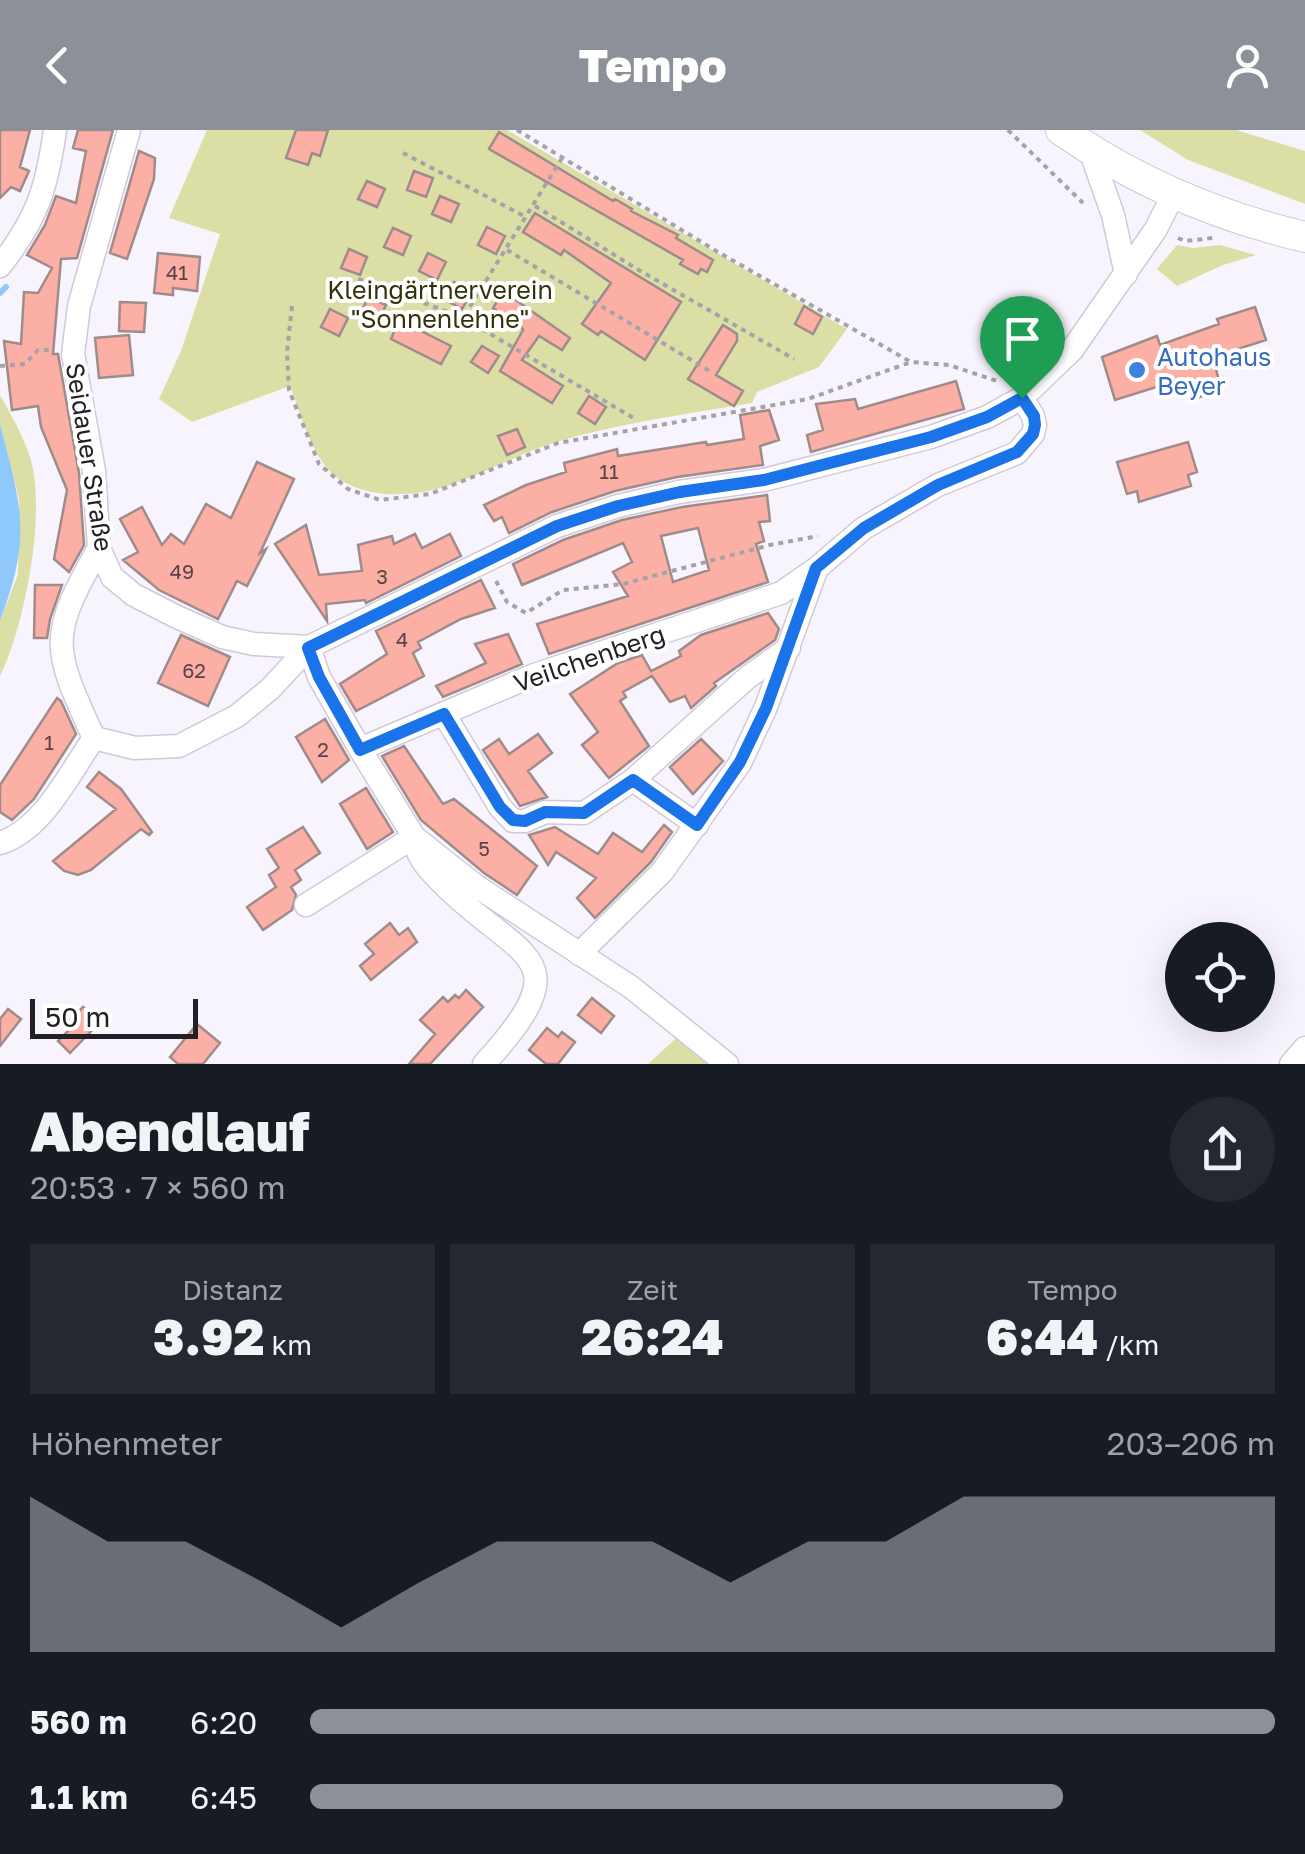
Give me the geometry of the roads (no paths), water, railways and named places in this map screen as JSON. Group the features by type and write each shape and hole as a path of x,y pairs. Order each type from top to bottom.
{"main road":[{"path":"1061,130 1173,195 1305,237"}],"street":[{"path":"0,266 43,196 54,130"},
{"name":"Seidauer Straße","path":"130,130 79,306 73,350 94,471 100,548 112,576 134,595 176,616 238,640 308,648"},
{"path":"1090,150 1110,202 1126,274"},
{"path":"94,738 135,748 179,746 238,716 270,690 308,648 557,526 618,506 680,492 764,480 931,437 987,417 1022,398 1072,350 1126,274 1173,195"},
{"name":"Veilchenberg","path":"360,750 534,675 782,594 864,528 938,485 1017,452 1033,434 1035,425 1034,416 1022,398"},
{"path":"94,738 65,673 60,644 66,613 100,548"},
{"path":"579,954 662,872 740,762 789,648 816,568"},
{"path":"308,648 319,677 360,750 414,836 476,886 631,987 727,1064"},
{"path":"444,714 500,807 513,820 525,821 545,812 584,813 633,780 748,677 789,648"},
{"path":"0,843 14,838 40,814 94,738"},
{"path":"633,780 697,825"},
{"path":"306,904 414,836"},
{"path":"414,836 416,852 434,875 469,911 527,954 534,966 537,978 523,1019 484,1064"},
{"path":"1290,1064 1305,1048"}],"water":[{"path":"0,424 18,501 20,544 0,621"}],"waterway":[{"path":"0,293 6,287"}],"place":[{"name":"Autohaus Beyer","path":"1137,370"}],"park label":[{"name":"Kleingärtnerverein \"Sonnenlehne\"","path":"440,304"}]}
